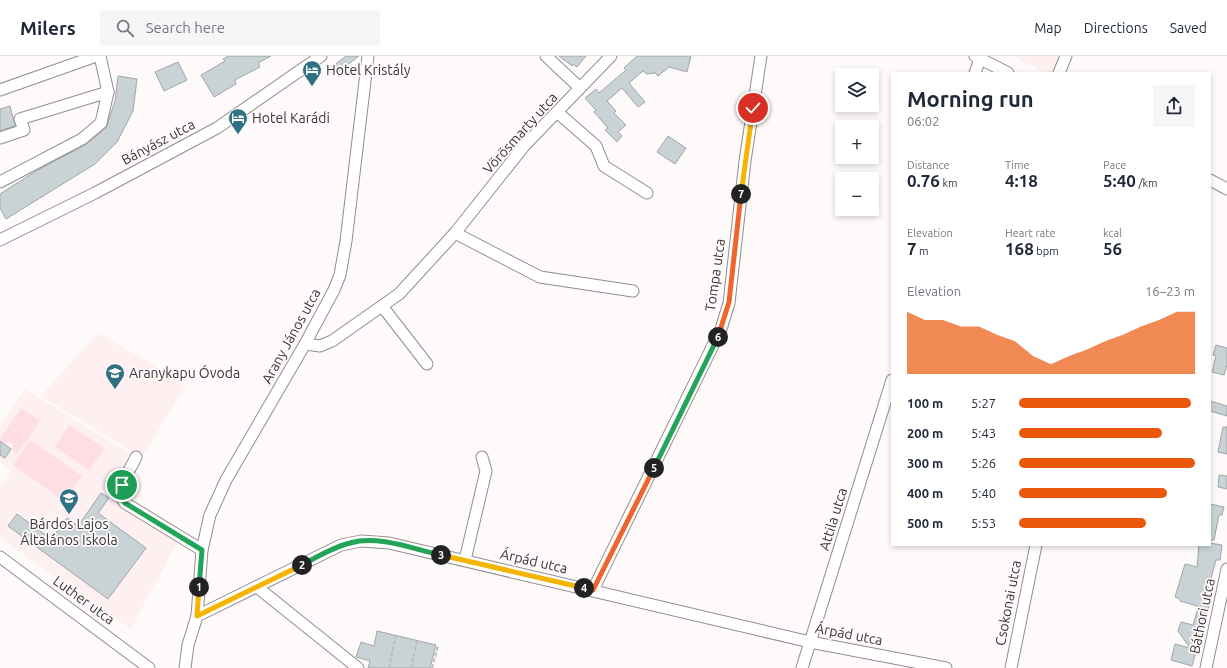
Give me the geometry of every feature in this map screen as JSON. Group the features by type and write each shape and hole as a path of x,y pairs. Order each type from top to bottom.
{"street":[{"path":"0,90 96,56"},
{"path":"0,182 82,139 101,123 108,92 100,56"},
{"name":"Bányász utca","path":"0,240 95,193 217,128 321,56"},
{"name":"Arany János utca","path":"185,668 188,645 197,616 202,550 206,529 218,495 305,344 334,290 344,259 368,56"},
{"path":"546,56 580,88"},
{"name":"Vörösmarty utca","path":"305,344 320,346 332,341 399,294 455,233 524,146 611,56"},
{"name":"Tompa utca","path":"593,590 721,329 729,302 745,161 761,56"},
{"path":"1059,72 1066,56"},
{"path":"975,72 978,57 1006,72"},
{"path":"0,138 24,130 20,119 108,92"},
{"path":"557,112 596,146 604,166 647,193"},
{"path":"1211,181 1227,189"},
{"path":"455,233 540,277 633,291"},
{"path":"382,306 427,364"},
{"name":"Attila utca","path":"802,668 891,383"},
{"path":"136,457 122,485 121,491 125,503 202,550"},
{"path":"465,560 486,471 482,457"},
{"name":"Árpád utca","path":"197,616 342,545 361,541 389,543 810,642 946,668"},
{"name":"Csokonai utca","path":"1011,668 1036,546"},
{"name":"Luther utca","path":"0,557 149,668"},
{"name":"Báthori utca","path":"1206,668 1227,569"},
{"path":"257,587 358,668"}],"path":[{"path":"389,668 396,635"},
{"path":"411,668 417,641"},
{"path":"432,668 438,646"}],"shaded area":[{"path":"1013,56 1060,56 1053,72 1043,72"},
{"name":"Aranykapu Óvoda","path":"98,333 186,384 142,457 41,396"},
{"name":"Bárdos Lajos Általános Iskola","path":"25,389 130,454 102,492 178,541 131,629 0,538 0,488 12,470 0,462 0,428"},
{"path":"21,408 40,421 18,453 11,449 14,444 8,441 6,445 0,441 0,439"},
{"path":"69,425 104,448 89,470 55,447"},
{"path":"30,440 82,476 64,501 13,465"}],"building":[{"path":"229,56 271,56 258,63 260,67 235,80 236,84 214,97 201,75 225,61 223,59"},
{"path":"346,56 359,56 347,65 350,69 339,77 336,72 333,74 329,69"},
{"path":"559,56 586,56 577,67 573,64 572,66"},
{"path":"637,56 691,56 687,72 669,67 658,76 655,73 647,74 643,71 629,83 645,102 638,107 622,88 607,101 616,111 614,113 626,125 618,132 622,136 617,142 605,130 608,128 594,112 596,110 585,98 596,89 599,93 626,70 624,68"},
{"path":"178,62 187,80 164,91 155,72"},
{"path":"118,76 137,79 133,111 117,142 95,164 6,219 0,208 0,194 36,171 85,145 106,128 115,101"},
{"path":"10,106 15,126 0,131 0,109"},
{"path":"668,136 686,148 675,164 657,152"},
{"path":"1216,345 1227,348 1227,365 1224,375 1212,372 1216,356 1213,355"},
{"path":"1211,401 1227,406 1227,416 1211,411"},
{"path":"1223,427 1227,427 1227,454 1218,452"},
{"path":"0,441 11,449 5,458 0,455"},
{"path":"1219,475 1227,476 1227,489 1218,487"},
{"path":"101,493 109,498 98,513 146,548 108,599 8,526 17,514 51,539 67,518 78,526"},
{"path":"1211,504 1224,507 1222,515 1219,515 1214,540 1211,540"},
{"path":"1211,543 1222,545 1220,560 1216,560 1205,600 1210,602 1192,666 1171,660 1175,644 1190,648 1178,631 1181,622 1193,625 1198,608 1197,606 1180,601 1180,599 1175,597 1185,564 1197,567 1199,546 1211,546"},
{"path":"377,631 436,645 430,668 368,668 370,661 356,657 361,642 374,646"}],"place":[{"name":"Hotel Kristály","path":"312,87"},
{"name":"Hotel Karádi","path":"238,135"},
{"name":"Aranykapu Óvoda","path":"115,390"},
{"name":"Bárdos Lajos Általános Iskola","path":"69,515"}],"route":[{"path":"122,485 121,496 125,503 202,550 197,616 342,545 361,541 389,543 593,590 709,357 721,329 729,302 745,161 753,108"}]}
